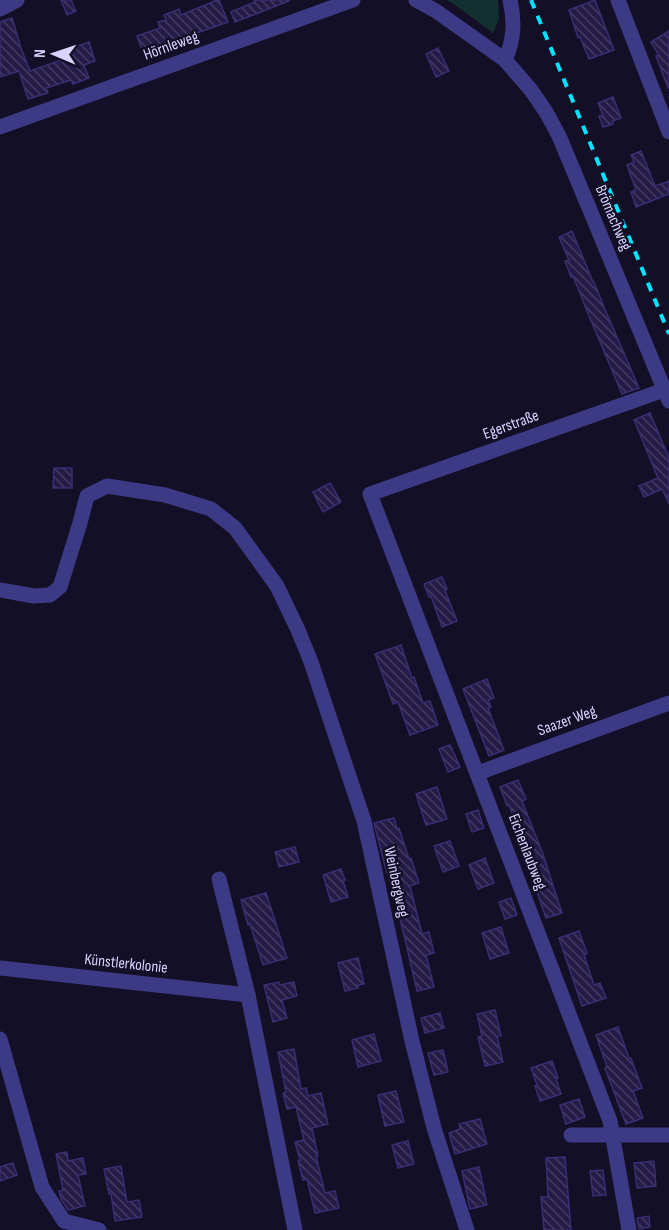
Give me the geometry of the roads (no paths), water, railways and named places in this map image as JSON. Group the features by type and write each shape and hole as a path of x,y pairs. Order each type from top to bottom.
{"street":[{"path":"0,9 17,0"},
{"name":"Hörnleweg","path":"0,127 353,0"},
{"path":"416,0 436,11 505,60 511,48 514,29 510,0"},
{"path":"618,0 669,132"},
{"name":"Brömachweg","path":"505,60 539,101 559,136 667,395"},
{"name":"Egerstraße","path":"370,494 667,395"},
{"name":"Weinbergweg","path":"0,590 33,596 50,595 60,587 87,496 107,486 165,495 211,509 235,528 255,554 277,586 298,630 364,820 412,1041 434,1128 467,1230"},
{"name":"Eichenlaubweg","path":"370,494 610,1121 629,1230"},
{"name":"Saazer Weg","path":"478,773 669,703"},
{"path":"219,879 248,995 295,1230"},
{"name":"Künstlerkolonie","path":"0,968 248,995"},
{"path":"0,1039 42,1187 64,1226 99,1230"},
{"path":"571,1135 669,1135"}],"railway":[{"path":"531,0 669,334"}]}
